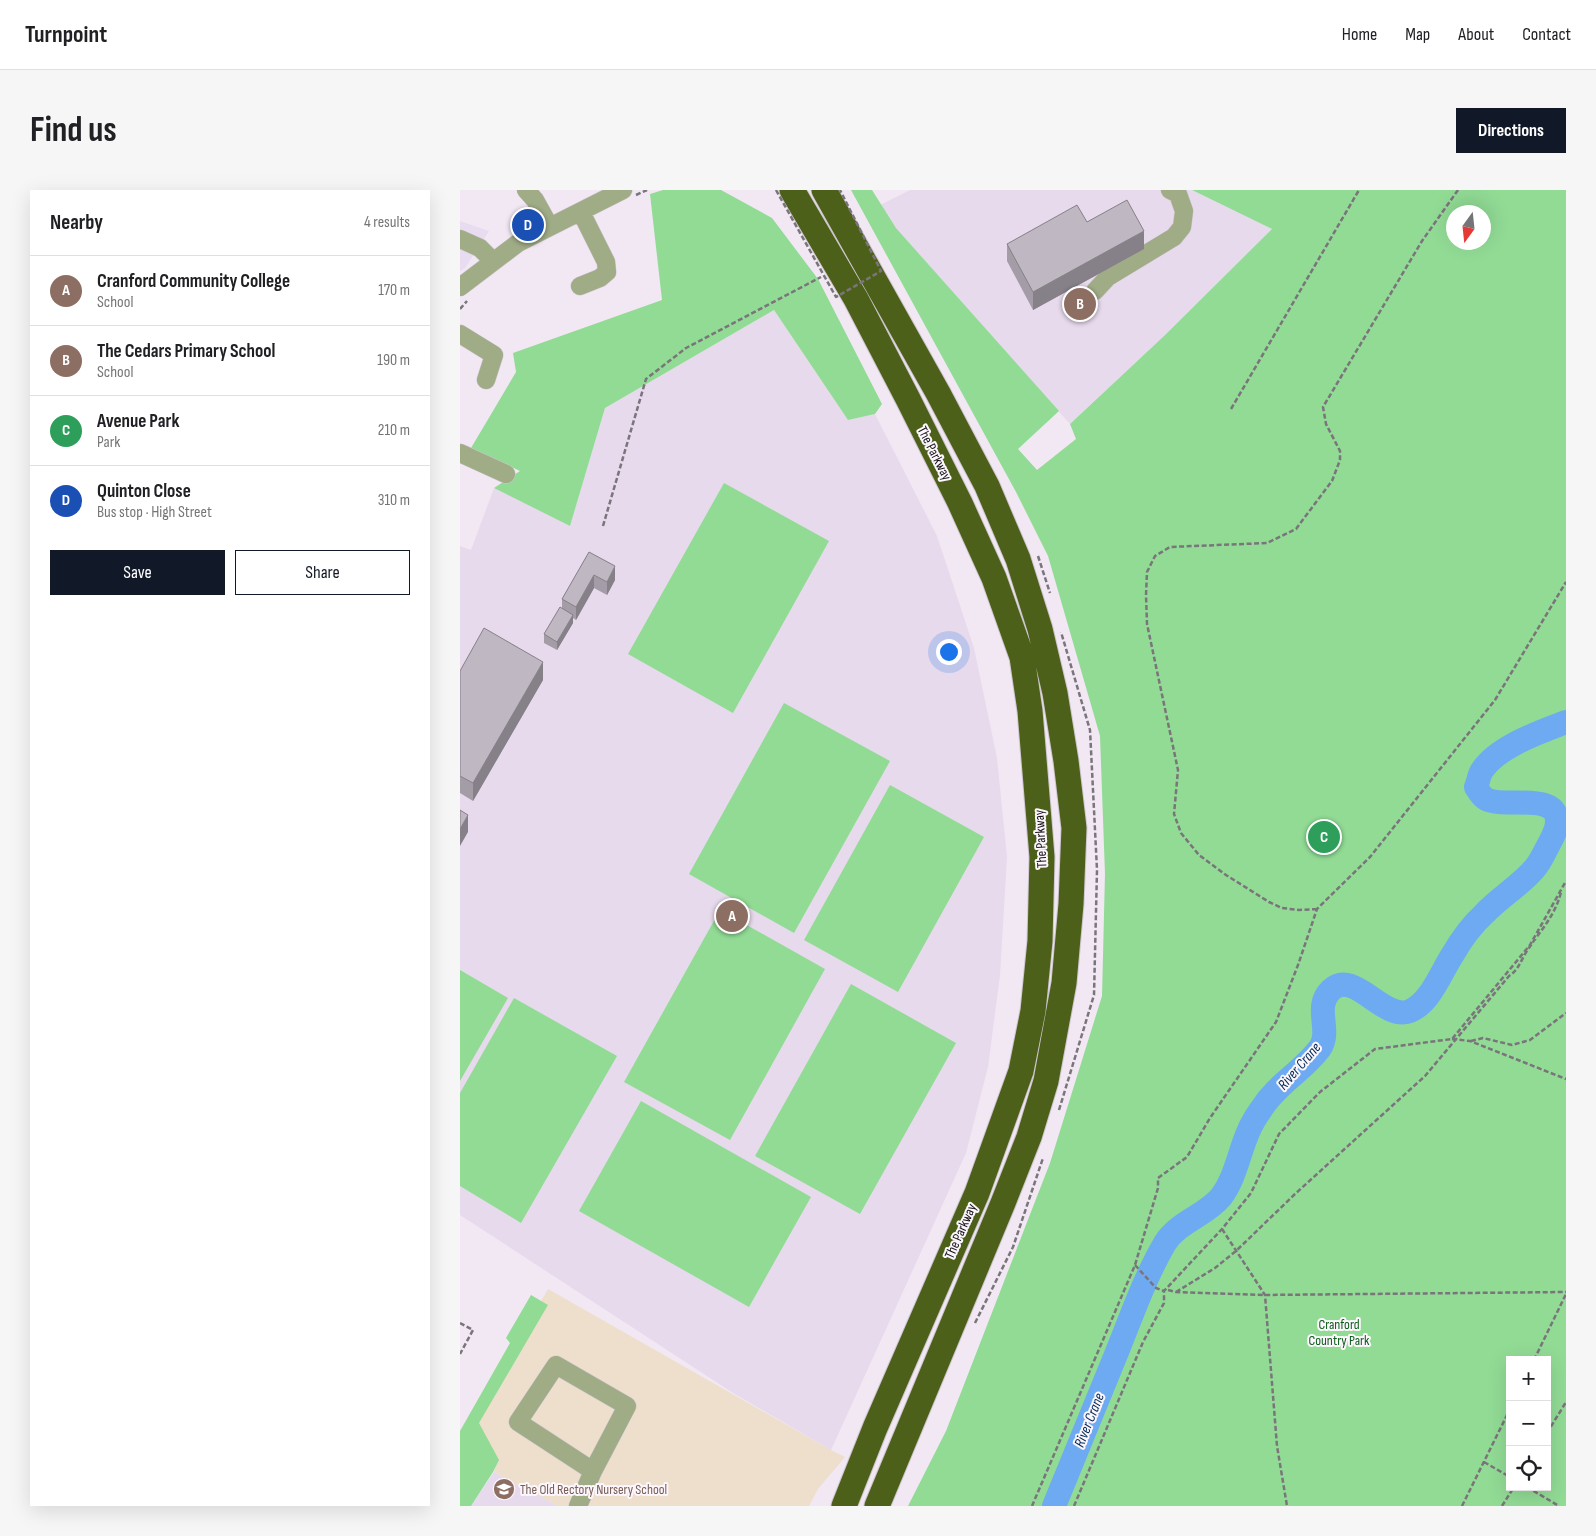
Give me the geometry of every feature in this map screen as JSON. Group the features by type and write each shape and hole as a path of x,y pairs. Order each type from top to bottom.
{"highway":[{"name":"The Parkway","path":"792,190 856,299 900,382 960,503 994,578 1022,657 1030,711 1042,856 1040,941 1033,1011 1021,1071 977,1193 886,1402 844,1506"},
{"name":"The Parkway","path":"824,190 938,393 987,486 1018,559 1040,629 1055,693 1074,828 1072,904 1064,982 1046,1081 1028,1137 1003,1203 877,1506"}],"street":[{"path":"526,190 536,200 550,227"},
{"path":"460,287 518,243 623,190"},
{"path":"1095,291 1108,277 1174,237 1182,227 1184,211 1178,194 1170,190"},
{"path":"580,286 600,278 607,272 606,262 581,212"},
{"path":"460,239 480,248 493,261"},
{"path":"460,334 494,355 486,380"},
{"path":"460,453 506,474"},
{"path":"578,1506 593,1471 627,1406 556,1365 518,1422 593,1471"}],"path":[{"path":"776,190 836,297 881,271 840,190"},
{"path":"1231,409 1359,190"},
{"path":"1317,909 1299,910 1282,908 1269,902 1226,875 1199,855 1182,833 1174,814 1178,770 1147,624 1147,572 1155,556 1170,547 1268,543 1296,529 1332,481 1340,460 1340,451 1326,424 1323,407 1422,242 1458,190"},
{"path":"603,526 646,379 686,348 824,275"},
{"path":"1037,553 1052,599"},
{"path":"1032,1506 1135,1264 1158,1188 1158,1178 1187,1157 1210,1118 1276,1022 1317,909 1370,857 1496,700 1566,582"},
{"path":"1057,1114 1094,995 1097,870 1090,730 1060,627"},
{"path":"1452,1039 1530,945 1566,881"},
{"path":"1176,1292 1215,1268 1236,1250 1426,1076 1509,976 1517,971 1558,906 1562,888"},
{"path":"1074,1506 1143,1342 1164,1303 1166,1290 1222,1229 1251,1193 1279,1134 1320,1092 1375,1048 1452,1039 1470,1041 1483,1038 1512,1045 1530,1040 1566,1013"},
{"path":"1470,1041 1566,1079"},
{"path":"975,1324 1013,1247 1044,1152"},
{"path":"1222,1229 1264,1295 1276,1446 1287,1506"},
{"path":"1135,1264 1156,1288 1176,1292 1264,1295 1566,1293 1536,1356"},
{"path":"460,1323 473,1330 460,1354"},
{"path":"1551,1426 1566,1402"},
{"path":"1462,1506 1506,1417"},
{"path":"1484,1462 1506,1475"},
{"path":"1502,1506 1511,1491"},
{"path":"1534,1491 1559,1506"}],"shaded area":[{"path":"910,190 1192,190 1272,229 1164,336 1070,424 896,228 880,205"},
{"path":"460,221 489,231 465,268 460,271"},
{"path":"774,310 848,420 875,414 937,536 974,648 997,758 1007,857 1000,975 988,1067 966,1153 831,1450 733,1393 460,1215 460,546 471,550 494,488 570,526 605,408"},
{"path":"548,1289 845,1457 818,1489 809,1506 558,1506 494,1472 498,1460 461,1441"},
{"name":"The Old Rectory Nursery School","path":"494,1472 558,1506 471,1506"}],"green space":[{"path":"663,190 721,190 772,218 818,279 882,404 875,414 848,420 774,310 605,408 570,526 494,488 520,471 471,448 516,372 513,353 662,300 650,194"},
{"name":"Cranford Country Park","path":"851,190 872,190 896,228 1059,411 1018,449 1037,470 1076,439 1070,424 1164,336 1272,229 1192,190 1566,190 1566,1506 908,1506 946,1431 1050,1163 1102,996 1105,874 1100,736 1048,556 1016,492"},
{"path":"724,483 829,541 733,713 628,654"},
{"path":"784,703 890,761 794,933 689,874"},
{"path":"890,785 984,837 898,992 804,940"},
{"path":"720,910 825,969 730,1140 624,1082"},
{"path":"460,970 508,998 460,1081"},
{"path":"851,984 956,1043 860,1214 755,1156"},
{"path":"514,998 617,1056 521,1223 460,1186 460,1093"},
{"path":"641,1101 811,1197 749,1307 579,1211"},
{"path":"531,1295 548,1305 479,1423 499,1460 471,1506 460,1506 460,1431 510,1343 506,1338"}],"building":[{"path":"1127,200 1144,231 1033,292 1007,244 1077,205 1087,222"},
{"path":"589,552 615,566 607,582 594,575 576,607 562,599"},
{"path":"560,607 573,615 557,642 544,634"},
{"path":"484,628 543,662 473,783 460,776 460,671"},
{"path":"460,810 468,815 460,829"}],"waterway":[{"name":"River Crane","path":"1054,1506 1151,1269 1170,1236 1184,1224 1215,1204 1221,1197 1230,1181 1246,1138 1258,1113 1268,1099 1306,1064 1320,1048 1324,1034 1323,1004 1331,990 1340,985 1349,986 1390,1009 1400,1012 1410,1011 1417,1007 1430,994 1456,949 1472,927 1539,863 1555,831 1557,822 1555,813 1549,807 1539,804 1494,802 1484,798 1476,787 1481,772 1497,755 1519,741 1566,722"}],"place":[{"name":"Quinton Close","path":"528,225"},
{"name":"The Cedars Primary School","path":"1080,304"},
{"name":"Avenue Park","path":"1324,837"},
{"name":"Cranford Community College","path":"732,916"},
{"name":"The Old Rectory Nursery School","path":"504,1489"}]}
